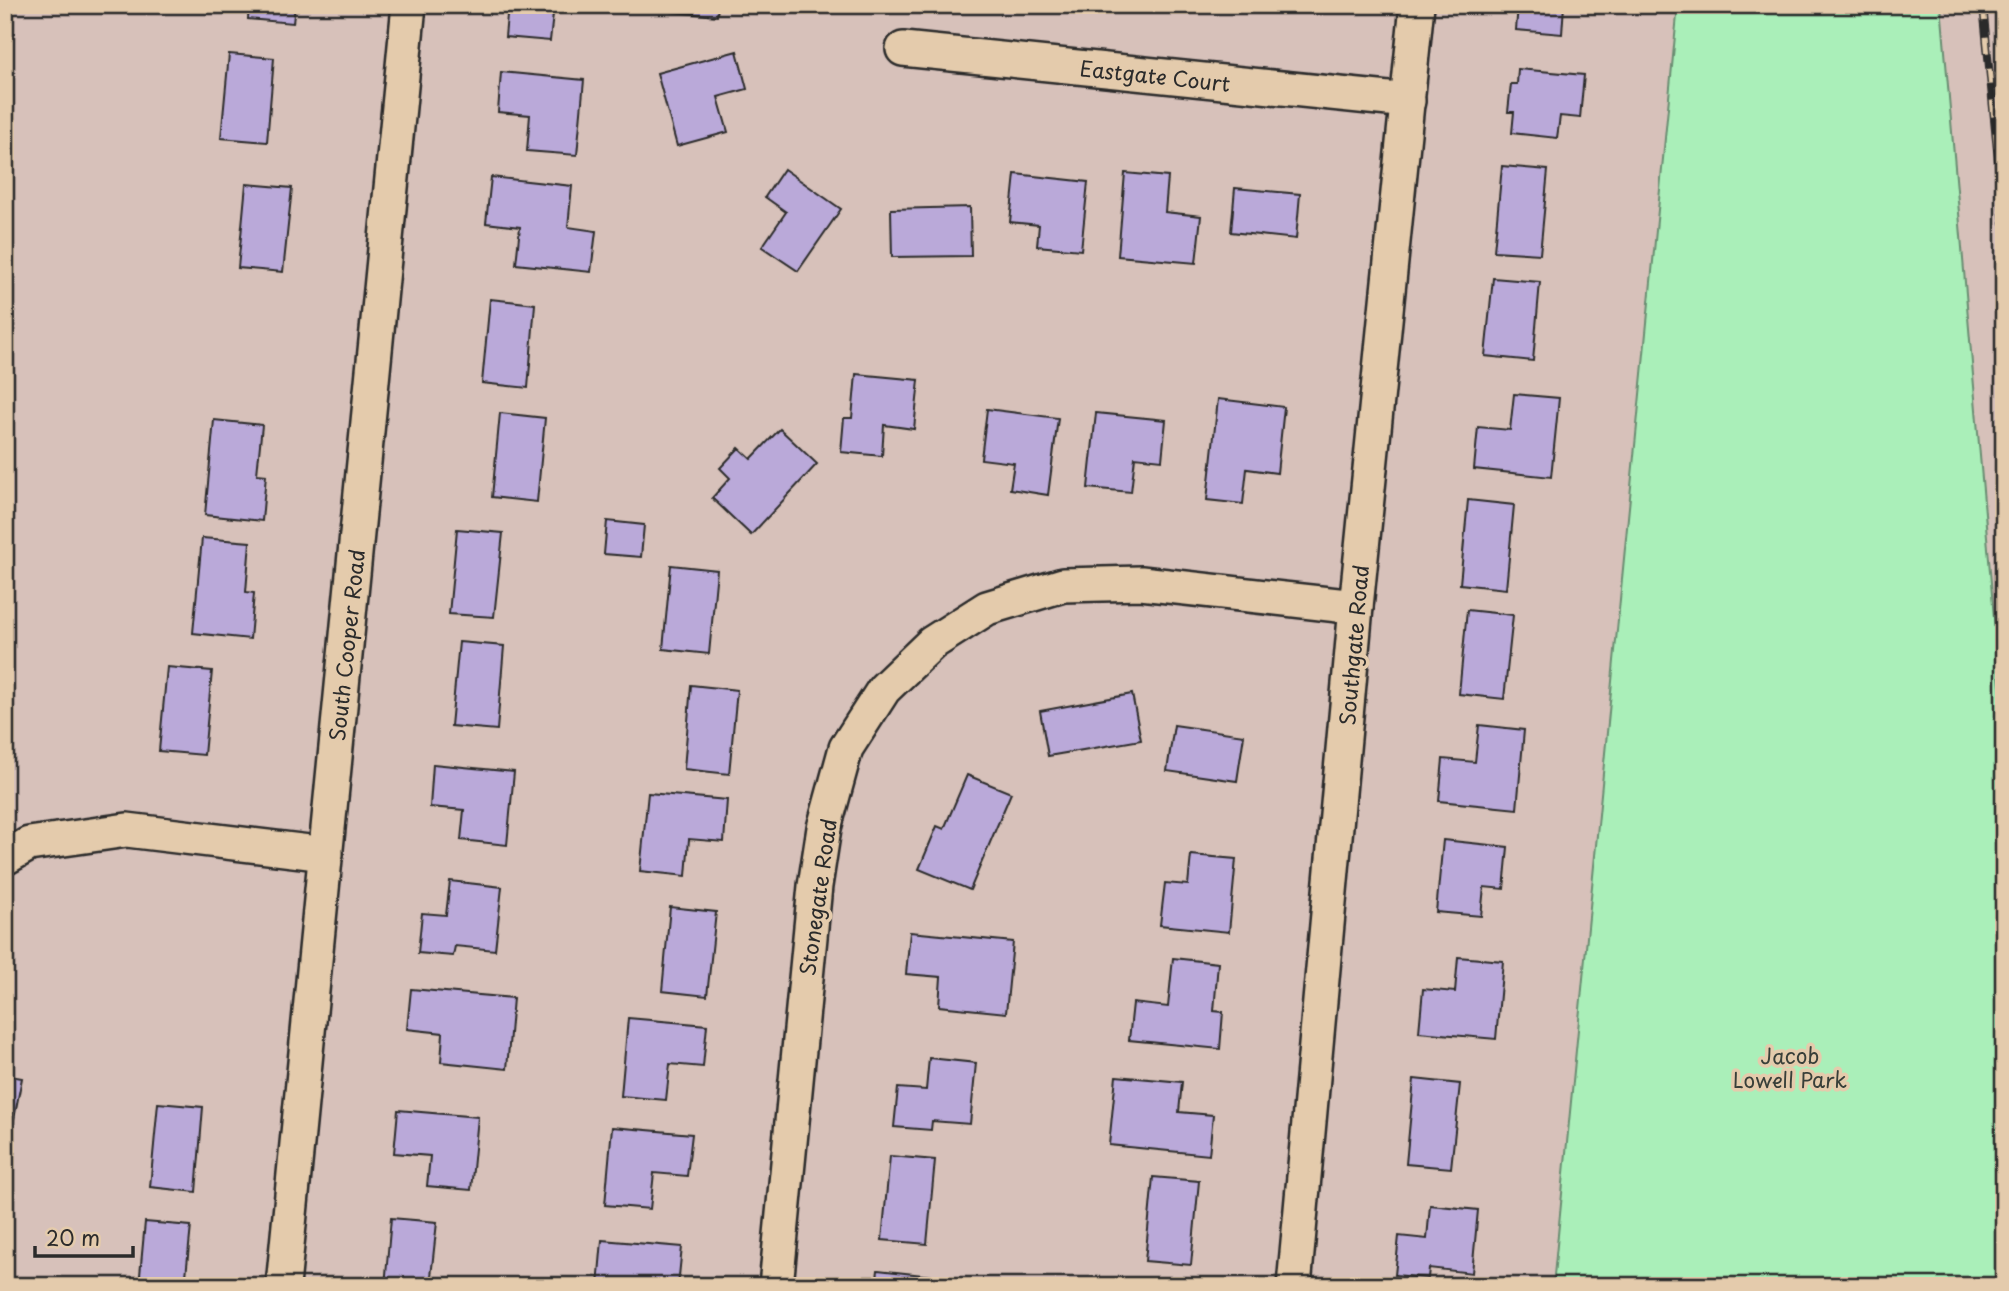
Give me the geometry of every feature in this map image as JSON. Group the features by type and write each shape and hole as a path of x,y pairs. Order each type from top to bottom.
{"street":[{"name":"South Cooper Road","path":"284,1286 409,5"},
{"name":"Southgate Road","path":"1294,1286 1356,607 1417,5"},
{"name":"Eastgate Court","path":"903,49 1408,101"},
{"name":"Stonegate Road","path":"776,1286 815,886 824,828 846,748 884,689 932,643 987,608 1063,585 1141,583 1356,607"},
{"path":"5,858 29,845 127,830 326,854"}],"green space":[{"name":"Jacob Lowell Park","path":"1678,5 1941,5 2004,733 2004,1286 1553,1286"}],"building":[{"path":"249,5 295,5 293,23 248,19"},
{"path":"508,5 554,5 550,41 505,37"},
{"path":"672,5 718,5 717,16 672,12"},
{"path":"1518,5 1564,5 1562,34 1516,30"},
{"path":"737,51 747,89 718,97 728,132 677,146 657,73"},
{"path":"229,54 274,58 267,142 221,138"},
{"path":"1518,69 1584,75 1580,118 1560,116 1557,138 1512,133 1514,112 1508,112 1511,84 1517,84"},
{"path":"501,72 584,80 577,155 527,151 530,115 498,112"},
{"path":"1502,166 1548,170 1540,254 1494,251"},
{"path":"784,169 841,209 798,271 762,247 786,212 765,197"},
{"path":"1125,173 1168,177 1165,212 1201,216 1196,263 1118,256"},
{"path":"1015,174 1088,182 1081,250 1037,246 1039,225 1010,222"},
{"path":"491,177 572,186 568,227 596,231 591,272 516,264 520,227 486,223"},
{"path":"246,184 292,188 283,272 238,268"},
{"path":"1235,188 1300,194 1296,239 1231,232"},
{"path":"970,207 971,256 892,257 891,209"},
{"path":"1493,278 1540,282 1533,361 1485,356"},
{"path":"490,299 535,304 528,388 482,383"},
{"path":"856,374 919,380 914,429 884,425 882,456 841,452 844,418 852,418"},
{"path":"1514,394 1559,398 1551,477 1474,469 1478,427 1510,430"},
{"path":"1218,399 1284,407 1277,473 1247,469 1243,504 1207,500"},
{"path":"987,409 1058,418 1048,495 1010,489 1014,463 981,459"},
{"path":"500,413 545,418 537,502 492,497"},
{"path":"1096,413 1166,420 1162,460 1135,457 1131,492 1088,488"},
{"path":"214,420 262,425 257,474 266,475 262,521 205,515"},
{"path":"780,429 817,464 751,535 712,498 730,478 720,468 739,448 751,459"},
{"path":"1468,500 1514,505 1506,589 1460,584"},
{"path":"607,521 644,525 641,557 604,554"},
{"path":"457,529 503,533 494,617 449,614"},
{"path":"202,538 250,542 246,592 254,593 250,639 193,633"},
{"path":"671,565 717,570 709,654 663,649"},
{"path":"1467,610 1513,615 1504,699 1459,694"},
{"path":"459,642 504,646 497,730 451,726"},
{"path":"167,667 212,671 204,755 159,751"},
{"path":"691,685 737,690 729,774 684,769"},
{"path":"1132,694 1141,740 1048,756 1040,711"},
{"path":"1174,725 1244,735 1237,781 1167,771"},
{"path":"1479,725 1524,730 1517,809 1439,801 1443,759 1475,762"},
{"path":"433,764 514,772 507,845 461,840 464,810 430,807"},
{"path":"967,775 1011,793 970,890 919,869 937,826 944,829"},
{"path":"648,793 727,800 724,842 689,839 686,876 640,871"},
{"path":"1443,840 1508,847 1504,889 1484,887 1481,916 1436,912"},
{"path":"1191,855 1236,859 1229,932 1160,925 1165,883 1188,885"},
{"path":"450,881 502,887 495,950 455,946 453,956 418,953 422,913 446,915"},
{"path":"670,907 716,912 707,996 662,991"},
{"path":"910,932 1013,942 1006,1013 939,1006 941,977 906,974"},
{"path":"1458,957 1503,961 1496,1039 1419,1032 1423,989 1455,992"},
{"path":"1173,958 1218,963 1214,1011 1223,1012 1220,1049 1129,1040 1133,1003 1168,1007"},
{"path":"411,989 513,998 507,1069 441,1062 443,1033 407,1029"},
{"path":"628,1018 707,1025 703,1067 670,1064 666,1100 621,1096"},
{"path":"929,1058 976,1063 970,1124 932,1121 931,1130 894,1127 898,1088 926,1090"},
{"path":"5,1075 22,1078 8,1150 5,1149"},
{"path":"1116,1076 1182,1082 1179,1112 1213,1115 1209,1155 1109,1145"},
{"path":"1414,1079 1460,1084 1451,1168 1406,1164"},
{"path":"158,1103 203,1107 196,1192 150,1187"},
{"path":"398,1110 478,1117 471,1190 427,1186 430,1156 394,1153"},
{"path":"612,1127 692,1134 687,1176 654,1173 650,1209 605,1205"},
{"path":"890,1156 935,1160 927,1244 882,1240"},
{"path":"1153,1177 1199,1181 1191,1265 1145,1261"},
{"path":"1430,1205 1478,1210 1472,1273 1429,1268 1428,1278 1395,1275 1399,1236 1427,1239"},
{"path":"391,1218 437,1222 430,1286 385,1286"},
{"path":"145,1222 191,1226 185,1286 139,1286"},
{"path":"602,1240 682,1247 678,1286 598,1286"},
{"path":"878,1270 958,1279 957,1286 876,1286"}],"railway":[{"path":"1983,5 2004,222"}]}
